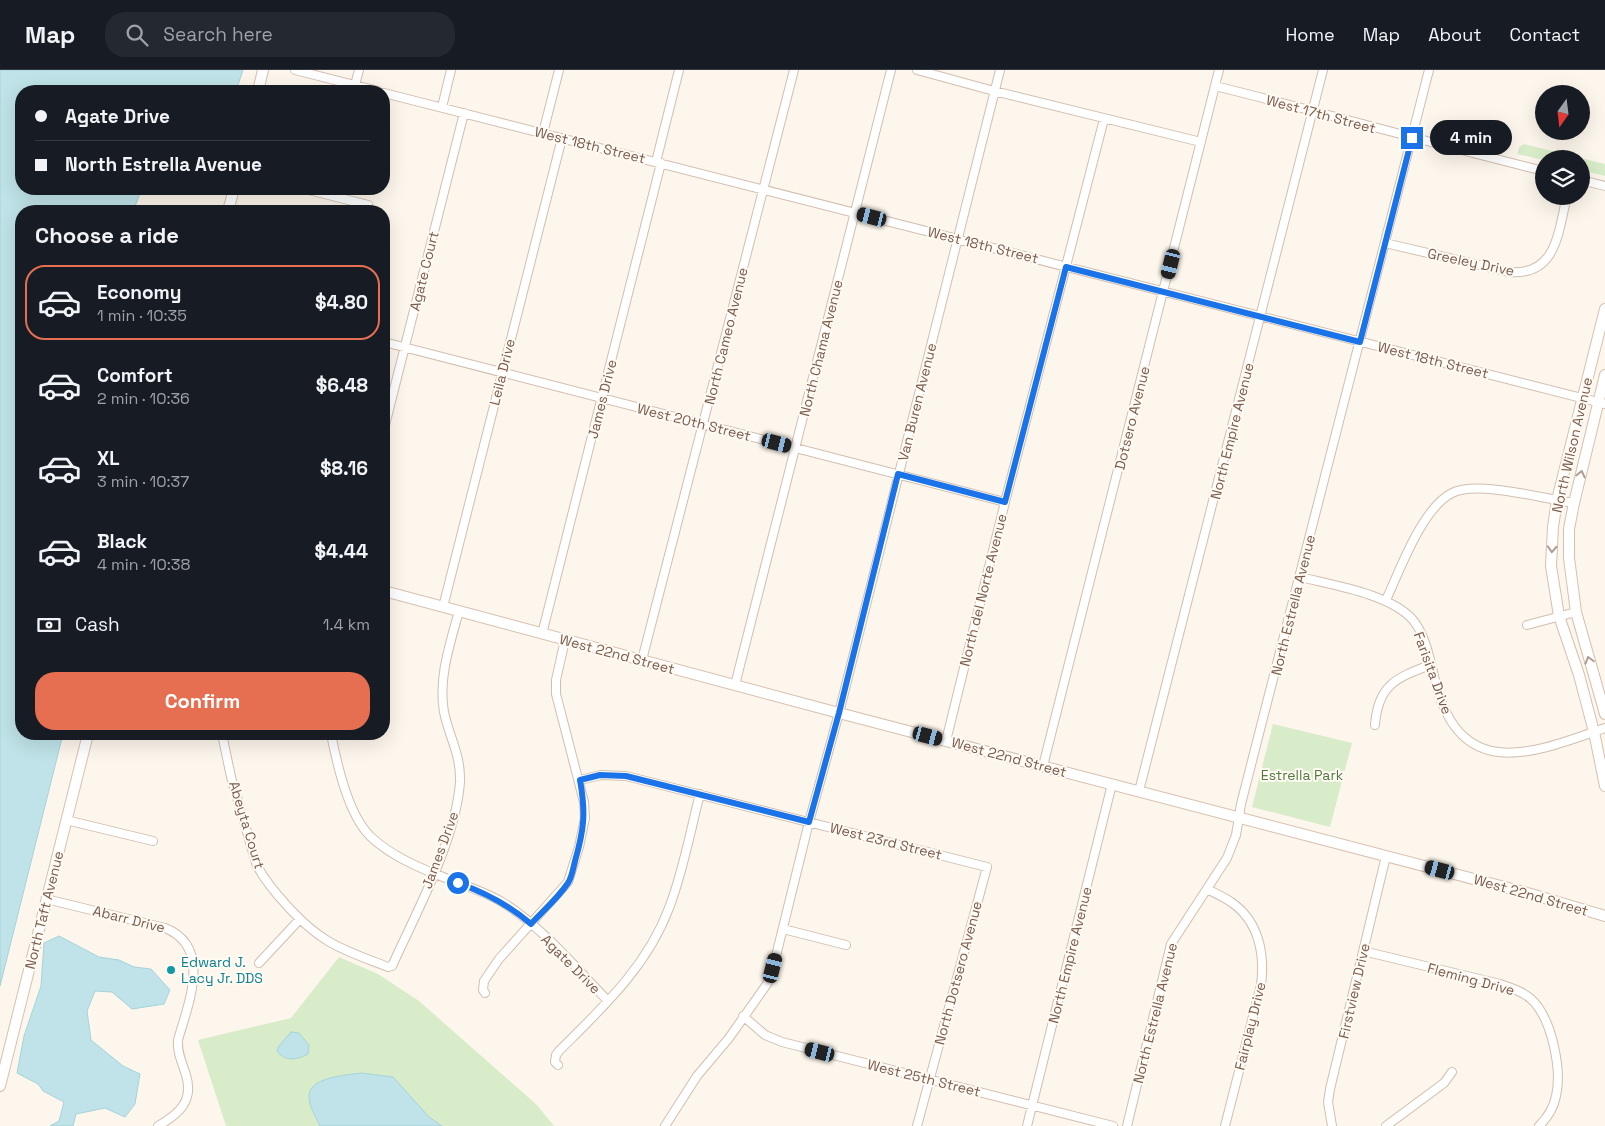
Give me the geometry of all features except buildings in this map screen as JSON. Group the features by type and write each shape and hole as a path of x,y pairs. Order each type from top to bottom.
{"street":[{"path":"259,85 263,70"},
{"path":"295,70 356,85 359,70"},
{"path":"442,108 451,70"},
{"path":"543,133 559,70"},
{"name":"James Drive","path":"542,634 602,398 679,70"},
{"name":"North Cameo Avenue","path":"642,660 794,70"},
{"name":"North Chama Avenue","path":"735,685 891,70"},
{"path":"917,70 1104,119 1201,142"},
{"name":"Van Buren Avenue","path":"665,1126 697,1076 729,1038 770,977 839,713 1000,70"},
{"name":"Dotsero Avenue","path":"1043,766 1219,70"},
{"name":"North Empire Avenue","path":"1139,791 1323,70"},
{"name":"North Estrella Avenue","path":"1127,1126 1171,944 1228,858 1234,845 1241,804 1428,70"},
{"name":"West 17th Street","path":"1215,86 1535,169"},
{"name":"West 18th Street","path":"390,95 1602,403"},
{"name":"Agate Court","path":"390,406 464,113"},
{"name":"North del Norte Avenue","path":"946,741 1005,502 1104,119"},
{"name":"Leila Drive","path":"443,607 562,138"},
{"path":"1590,182 1605,186"},
{"path":"329,195 368,205"},
{"name":"Greeley Drive","path":"1385,243 1509,272 1526,272 1544,264 1551,253 1564,205"},
{"name":"North Wilson Avenue","path":"1605,309 1557,500 1553,527 1551,566 1560,616 1579,675 1594,732 1605,786"},
{"name":"West 20th Street","path":"390,343 1005,502"},
{"name":"North Wilson Avenue","path":"1605,375 1602,403 1574,503 1569,529 1569,558 1576,612 1605,714"},
{"path":"1386,600 1412,543 1424,522 1438,503 1453,492 1470,489 1495,490 1574,503"},
{"name":"Farisita Drive","path":"1300,577 1386,600 1413,620 1424,641 1439,697 1446,715 1461,735 1475,745 1498,752 1521,752 1605,728"},
{"name":"West 22nd Street","path":"390,593 839,713 1531,894 1605,916"},
{"name":"James Drive","path":"392,966 433,874 453,820 459,792 460,779 457,754 444,713 442,691 443,675 459,611"},
{"path":"1527,625 1576,612"},
{"path":"485,993 483,986 487,974 511,944 562,890 571,876 583,832 584,802 580,780 556,694 557,674 565,640"},
{"path":"1375,725 1378,703 1388,687 1406,674 1430,665"},
{"name":"North Taft Avenue","path":"0,1086 86,740"},
{"name":"Abeyta Court","path":"223,740 231,777 257,866 278,895 300,919 329,942 388,967 392,966"},
{"name":"Agate Drive","path":"333,740 352,810 375,840 404,860 433,874 494,898 517,912 558,949 608,1001"},
{"name":"West 23rd Street","path":"580,780 600,775 626,776 987,867"},
{"name":"North Empire Avenue","path":"1027,1126 1112,784"},
{"path":"558,1065 555,1062 558,1051 608,1001 635,970 654,940 666,916 677,885 700,794"},
{"path":"66,820 153,841"},
{"name":"Firstview Drive","path":"1332,1126 1328,1102 1330,1089 1386,856"},
{"name":"North Dotsero Avenue","path":"917,1126 987,867"},
{"name":"Fairplay Drive","path":"1208,889 1230,900 1248,917 1255,930 1262,954 1263,971 1261,985 1225,1126"},
{"name":"Abarr Drive","path":"46,899 165,928 178,934 189,950 195,971 178,1040 178,1049 186,1076 188,1091 186,1100 176,1114 158,1126"},
{"path":"259,963 300,919"},
{"path":"783,929 846,945"},
{"name":"Fleming Drive","path":"1364,951 1500,984 1522,992 1532,1000 1552,1036 1557,1071 1556,1098 1539,1126"},
{"name":"West 25th Street","path":"743,1016 772,1039 1113,1126"},
{"path":"1386,1126 1444,1082 1452,1072"}],"green space":[{"path":"1524,144 1548,150 1535,150 1535,158 1517,154 1519,147"},
{"path":"1590,160 1605,164 1605,176 1590,172"},
{"name":"Estrella Park","path":"1273,724 1352,743 1330,827 1252,807"},
{"path":"339,957 378,974 419,1001 537,1105 554,1126 226,1126 198,1040 291,1018"}],"water":[{"path":"0,70 243,70 238,85 15,85 15,195 140,195 135,205 15,205 15,740 62,740 0,986"},
{"path":"59,936 99,957 119,960 134,967 151,969 170,990 164,1004 132,1009 112,992 95,991 87,1011 91,1040 123,1066 140,1074 135,1104 125,1117 105,1108 76,1114 73,1126 50,1126 59,1121 64,1102 43,1091 38,1084 17,1073 24,1036 41,986 44,943"},
{"path":"291,1032 299,1033 309,1045 308,1054 300,1058 291,1059 280,1055 277,1051 279,1046"},
{"path":"361,1073 393,1077 429,1117 442,1126 320,1126 310,1104 310,1090 321,1081 329,1078"}],"place":[{"name":"Edward J. Lacy Jr. DDS","path":"171,970"}],"route":[{"path":"458,883 502,902 531,924 562,890 571,876 583,832 584,802 580,780 600,775 626,776 809,822 839,713 898,474 1005,502 1066,267 1360,342 1412,138"}]}
